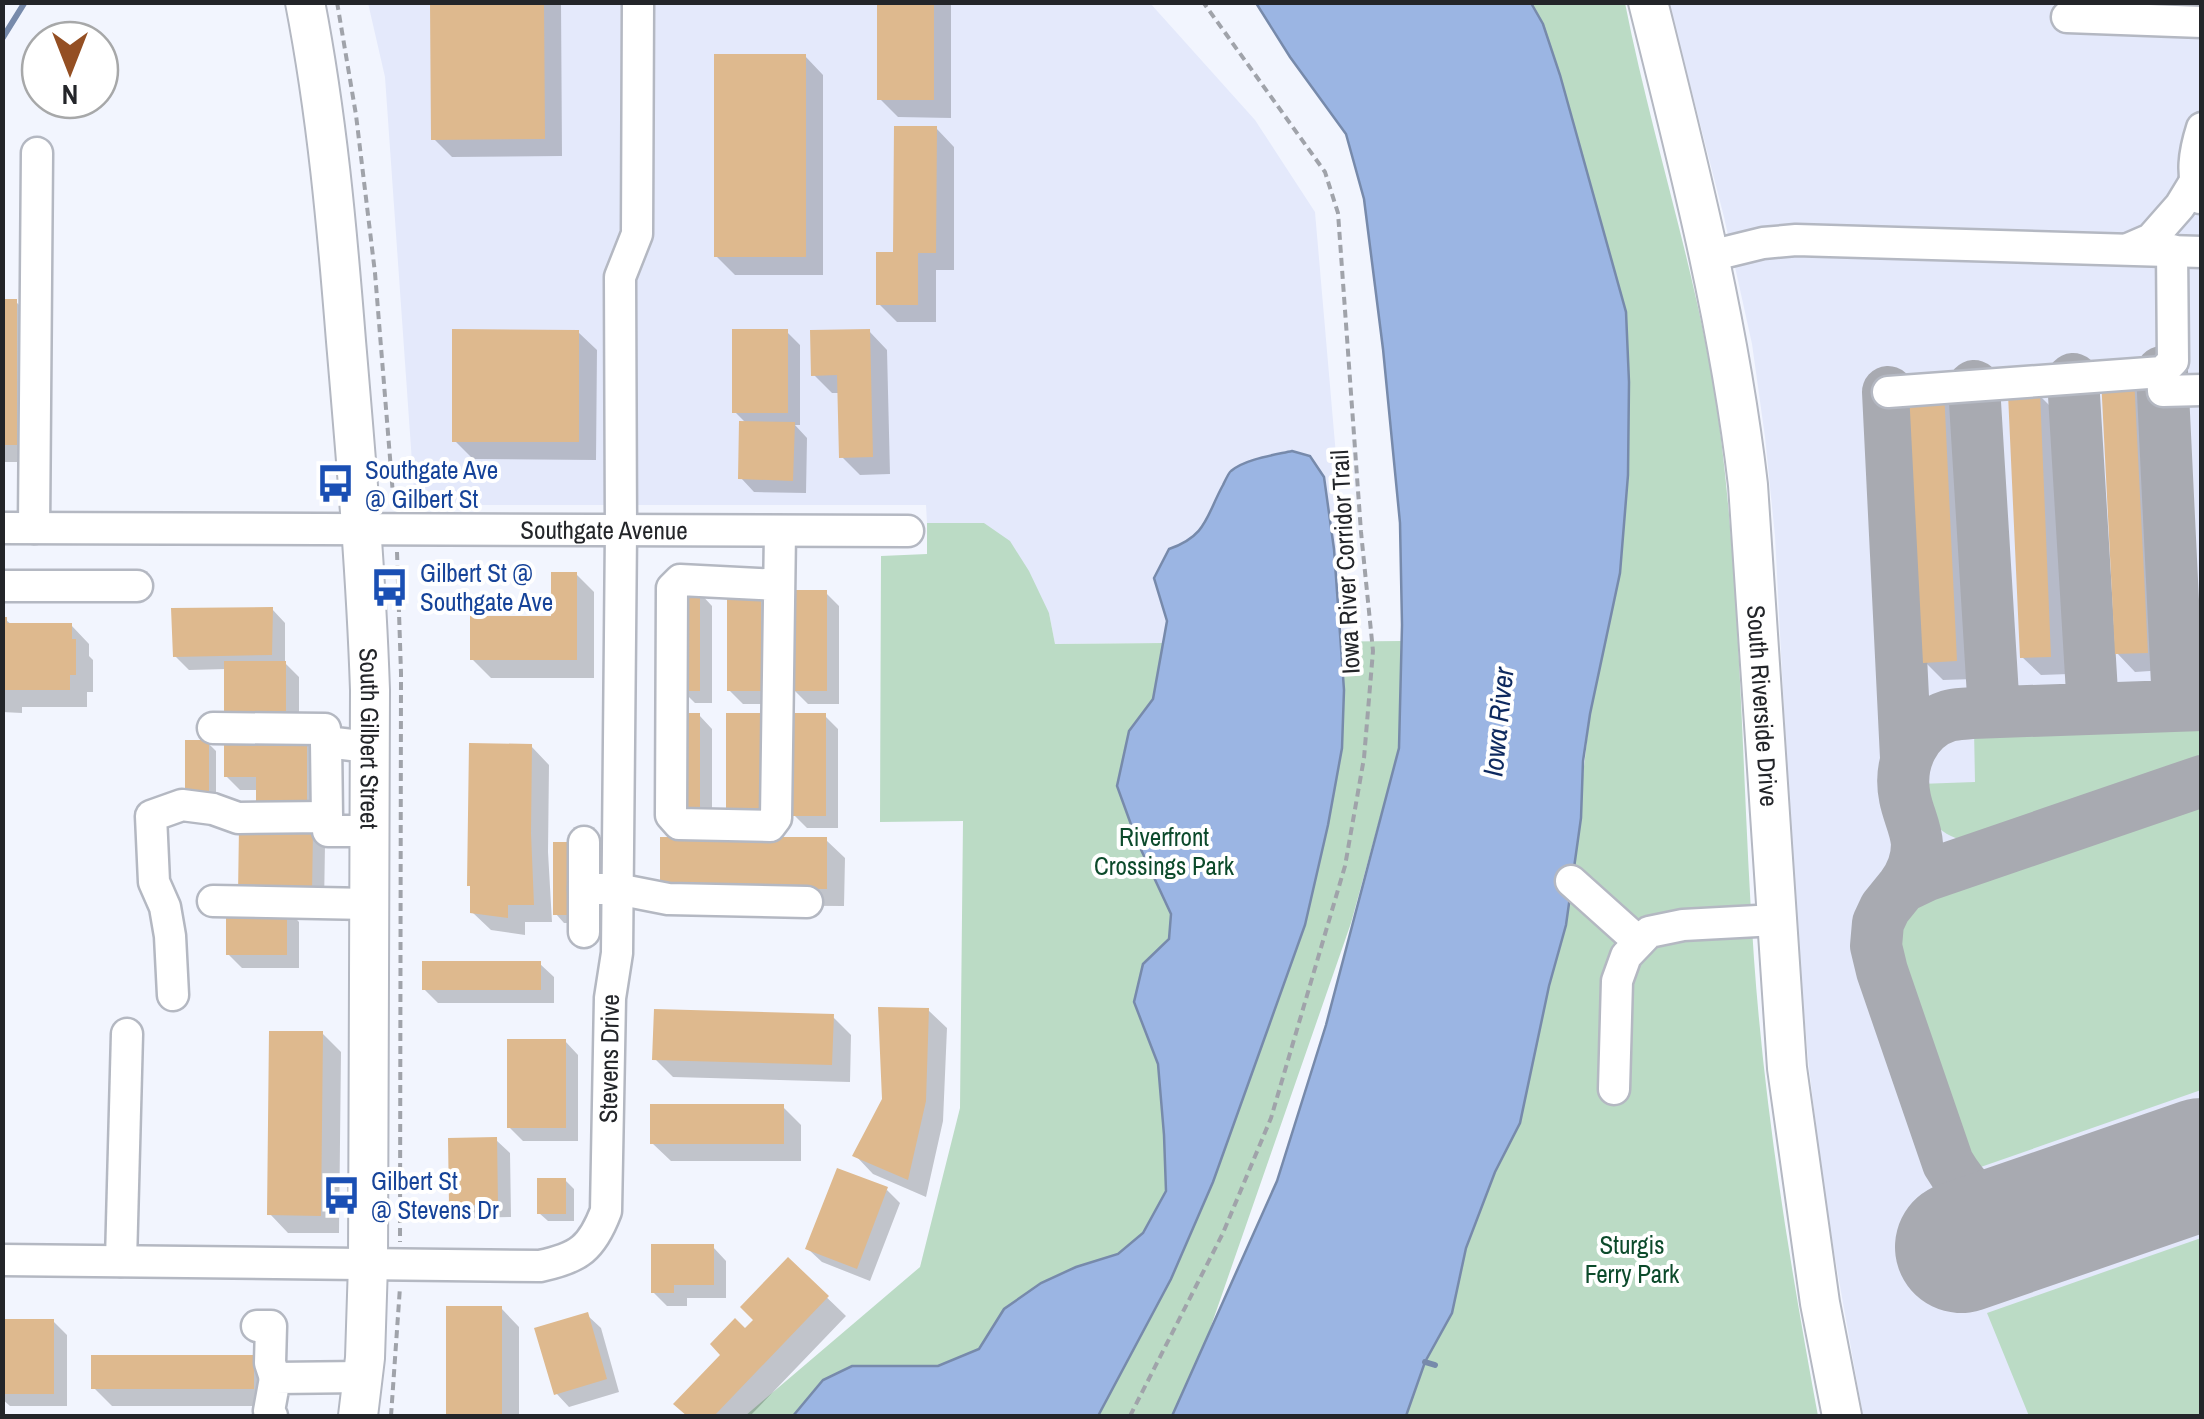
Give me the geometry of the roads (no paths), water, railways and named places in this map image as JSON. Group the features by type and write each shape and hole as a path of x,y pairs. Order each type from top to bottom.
{"main road":[{"name":"South Gilbert Street","path":"305,2 334,193 362,528 370,690 368,1264 358,1416"},
{"name":"South Riverside Drive","path":"1648,2 1710,256 1740,410 1787,1068 1820,1303 1842,1416"}],"street":[{"name":"Stevens Drive","path":"2,1260 540,1266 564,1261 584,1251 598,1232 606,1211 610,998 617,953 620,277 637,234 638,2"},
{"path":"2067,17 2202,22"},
{"path":"2128,249 2150,239 2180,206 2198,193 2194,156 2202,128"},
{"path":"34,528 37,153"},
{"path":"1710,256 1763,243 1796,240 2187,251 2172,361 2162,372 1888,392"},
{"path":"2162,372 2163,390 2202,390"},
{"name":"Southgate Avenue","path":"2,528 908,531"},
{"path":"779,585 680,580 672,588 671,815 679,824 770,826 776,818 780,531"},
{"path":"2,586 136,586"},
{"path":"213,728 325,729 328,830 369,831"},
{"path":"326,742 370,747"},
{"path":"173,995 166,907 154,882 152,816 182,805 213,809 238,818 327,817"},
{"path":"584,842 584,932"},
{"path":"1570,881 1639,942"},
{"path":"584,889 618,889 668,900 808,902"},
{"path":"213,901 369,904"},
{"path":"1614,1089 1617,981 1626,956 1639,942 1649,932 1683,926 1776,920"},
{"path":"121,1261 127,1034"},
{"path":"258,1326 271,1326 270,1363 275,1378 269,1410 272,1416"},
{"path":"275,1378 363,1377"}],"water":[{"name":"Iowa River","path":"1256,3 1531,3 1543,24 1560,75 1626,312 1628,475 1620,573 1590,714 1566,925 1520,1123 1495,1172 1466,1248 1452,1313 1425,1362 1406,1416 1172,1416 1277,1181 1326,1025 1399,748 1400,523 1364,199 1346,134"},
{"path":"1292,451 1310,456 1324,477 1334,549 1344,690 1342,748 1305,925 1213,1182 1171,1279 1098,1416 793,1416 823,1380 852,1366 938,1366 979,1349 1004,1309 1041,1283 1118,1254 1143,1233 1166,1191 1158,1064 1134,1002 1143,964 1169,939 1171,914 1117,786 1129,731 1153,699 1167,621 1154,578 1169,549 1198,531 1231,471 1252,460"}],"waterway":[{"path":"2,39 25,2"},
{"path":"1425,1362 1435,1365"}],"place":[{"name":"Southgate Ave @ Gilbert St","path":"335,484"},
{"name":"Gilbert St @ Southgate Ave","path":"390,587"},
{"name":"Gilbert St @ Stevens Dr","path":"341,1195"}],"park label":[{"name":"Riverfront Crossings Park","path":"1164,852"},
{"name":"Sturgis Ferry Park","path":"1632,1260"}]}
